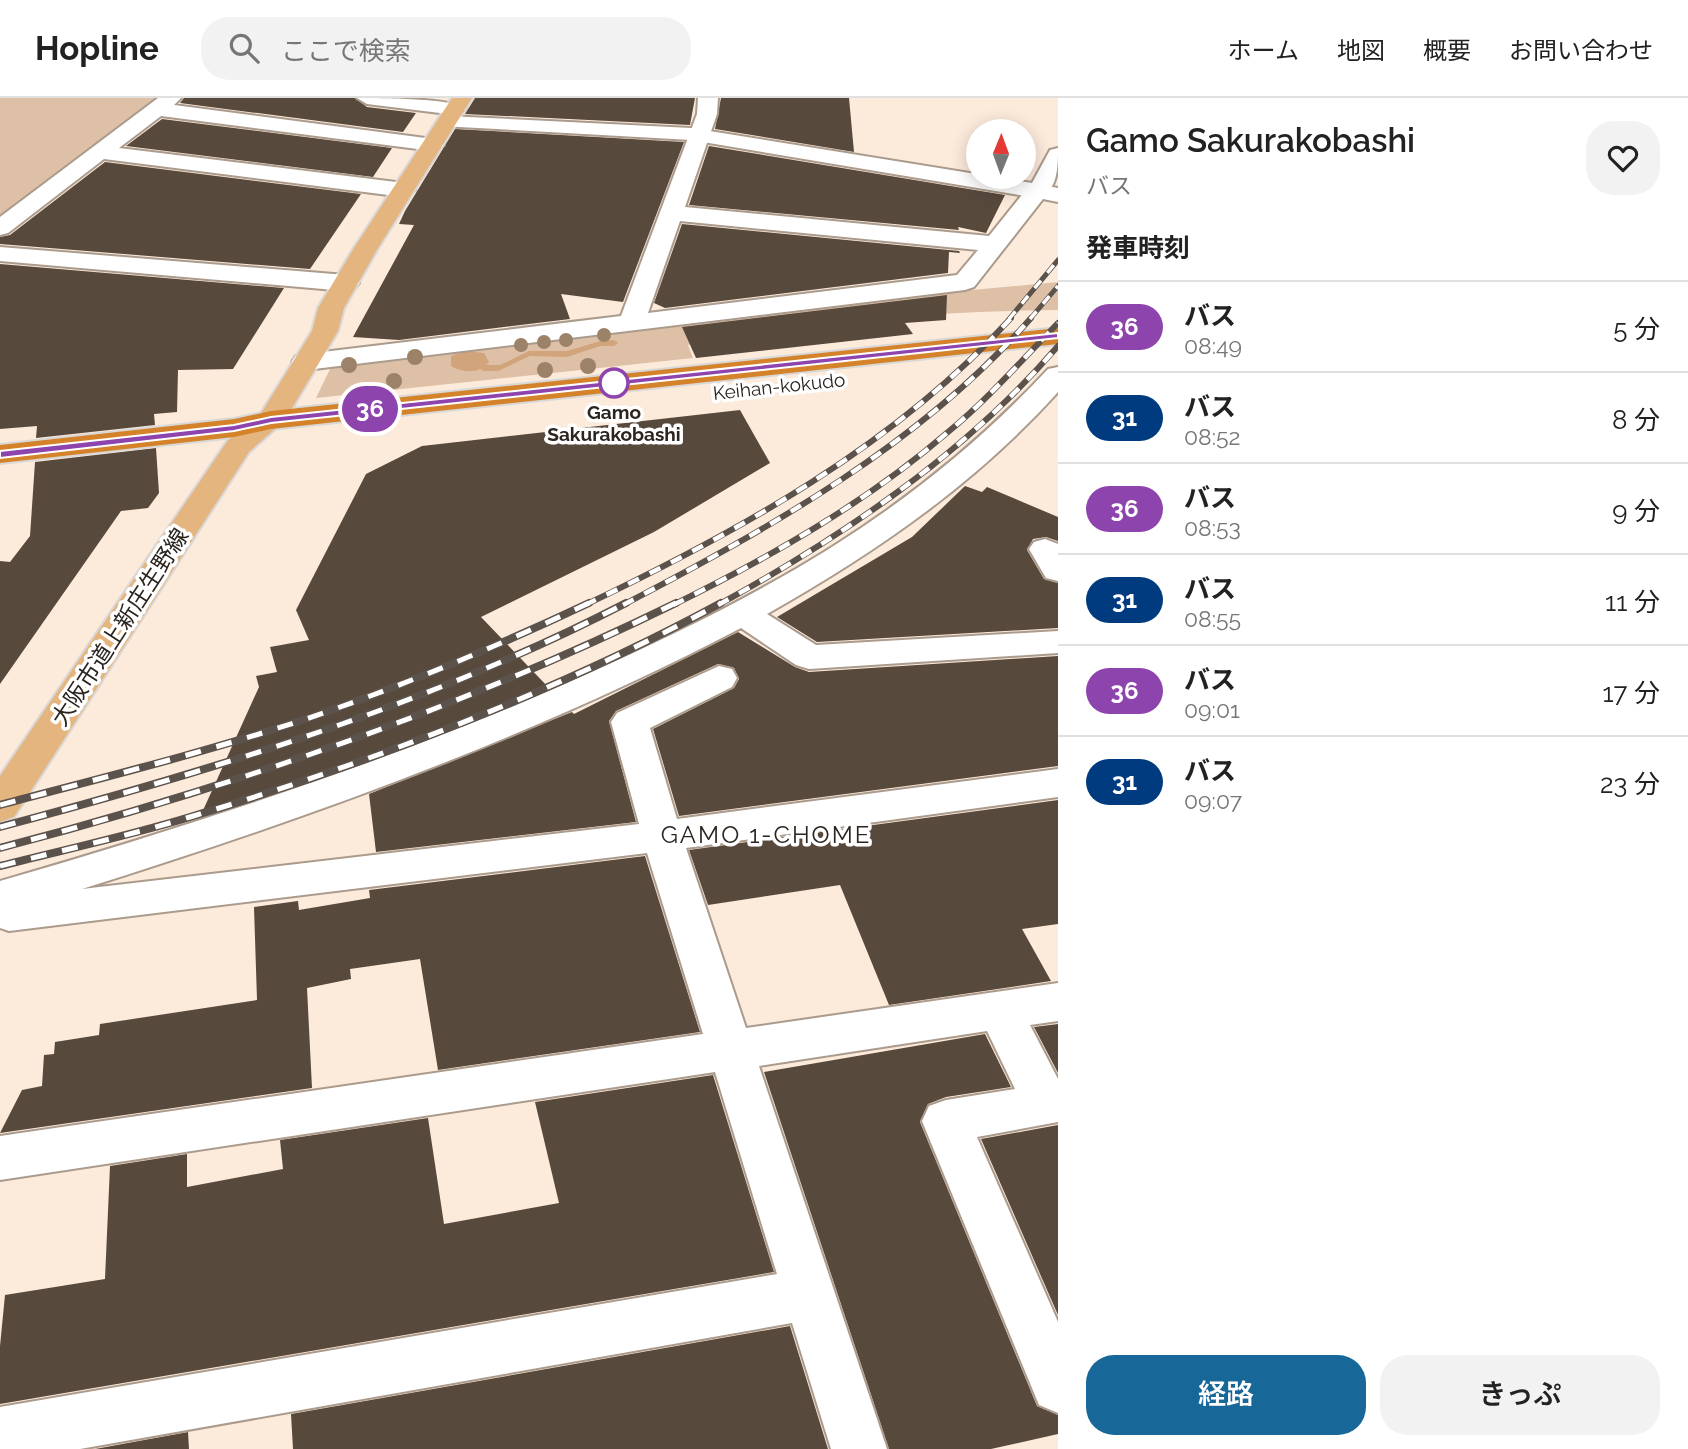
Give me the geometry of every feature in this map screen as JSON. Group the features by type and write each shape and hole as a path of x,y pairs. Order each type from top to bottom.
{"highway":[{"name":"Keihan-kokudo","path":"271,420 1058,336"},
{"name":"Keihan-kokudo","path":"0,454 571,409 1058,355"},
{"name":"Keihan-kokudo","path":"0,473 236,437"}],"main road":[{"name":"大阪市道上新庄生野線","path":"236,437 271,420 325,331 331,307 455,110"},
{"name":"大阪市道上新庄生野線","path":"0,807 236,437 306,322 331,307"}],"street":[{"path":"367,98 455,110 699,135 1048,193"},
{"path":"632,321 707,114 708,98"},
{"path":"0,228 163,104 433,145"},
{"path":"100,152 404,190"},
{"path":"1048,193 1044,184 1058,155"},
{"path":"306,362 965,282 995,244 1048,193"},
{"path":"671,213 995,244"},
{"path":"0,254 346,283"},
{"path":"0,897 166,849 383,774 562,701 743,614 805,580 899,518 972,460 1058,375"},
{"path":"743,614 808,657 1058,642"},
{"path":"719,678 630,722 662,836 859,1449"},
{"path":"0,915 662,836 1058,783"},
{"path":"0,1158 1058,1002"},
{"path":"1000,1011 1053,1105 946,1121 1058,1386"},
{"path":"0,1435 811,1294"}],"shaded area":[{"path":"0,98 160,98 0,218"},
{"path":"1058,282 1058,310 918,315 826,324 688,345 693,358 316,398 332,365 885,298"},
{"path":"466,351 484,353 489,362 481,369 471,371 451,366 451,356"}],"building":[{"path":"184,98 355,98 367,107 416,113 403,132 180,103"},
{"path":"475,98 695,98 690,125 465,114"},
{"path":"721,98 849,98 854,152 715,129"},
{"path":"162,119 392,148 373,177 126,146"},
{"path":"455,129 684,142 623,302 561,294 570,319 399,340 353,337 414,225 399,224 405,211"},
{"path":"709,146 1005,195 986,233 958,227 959,230 689,205"},
{"path":"105,162 361,194 310,269 0,244 0,237 10,235"},
{"path":"682,224 960,253 949,252 948,273 665,308 654,303"},
{"path":"0,264 284,288 233,369 178,370 177,412 154,414 155,425 36,438 37,426 0,429"},
{"path":"947,295 946,320 905,323 913,334 696,358 682,327"},
{"path":"740,410 770,463 654,532 481,617 549,688 370,759 200,817 259,687 256,676 277,672 270,647 309,640 296,610 366,474 422,446"},
{"path":"156,448 159,493 148,508 121,511 0,684 0,561 10,562 30,536 35,462"},
{"path":"965,486 982,492 987,487 1058,517 1058,541 1046,537 1033,539 1027,550 1044,579 1058,583 1058,628 817,642 777,617 912,537"},
{"path":"738,632 795,667 809,672 1058,656 1058,766 679,816 653,729 734,688 739,679 734,668 718,664 616,711 609,721 636,822 376,852 369,794 572,712 574,714"},
{"path":"1058,800 1058,924 1022,929 1051,981 889,1005 840,885 708,905 689,850"},
{"path":"645,856 700,1032 438,1070 420,959 350,969 351,979 307,988 312,1088 0,1133 22,1090 42,1086 44,1055 54,1054 55,1042 99,1035 100,1024 257,1000 254,907 298,901 299,910 370,898 369,890"},
{"path":"1058,1024 1058,1073 1034,1027"},
{"path":"985,1034 1011,1087 946,1097 928,1104 920,1122 1037,1406 1058,1415 1058,1434 991,1449 889,1449 764,1072"},
{"path":"713,1075 774,1272 0,1404 0,1346 5,1295 105,1279 110,1166 187,1154 187,1187 283,1169 280,1140 428,1118 444,1224 559,1203 535,1102"},
{"path":"1058,1125 1058,1315 981,1139"},
{"path":"790,1326 828,1449 293,1449 291,1414"},
{"path":"188,1432 189,1449 95,1449"}],"waterway":[{"path":"483,368 504,367 529,354 567,354 599,343 614,343"}],"railway":[{"path":"1009,319 1058,260"},
{"path":"1030,319 1058,286"},
{"path":"585,605 700,547 812,482 917,406 966,364 1011,318"},
{"path":"623,605 788,514 841,480 942,405 988,363 1031,318"},
{"path":"673,605 816,527 917,458 991,393 1058,323"},
{"path":"718,605 856,522 900,490 983,422 1058,346"},
{"path":"0,805 190,754 303,720 448,666 589,603"},
{"path":"0,827 240,758 398,704 551,640 626,603"},
{"path":"0,848 174,799 344,742 512,677 676,603"},
{"path":"0,866 190,817 325,774 528,695 595,666 721,603"}],"bus line":[{"name":"36","path":"0,454 234,428 271,420 1058,336"}],"place":[{"name":"Gamo Sakurakobashi","path":"614,383"}],"district":[{"name":"GAMO 1-CHOME","path":"766,835"}]}
